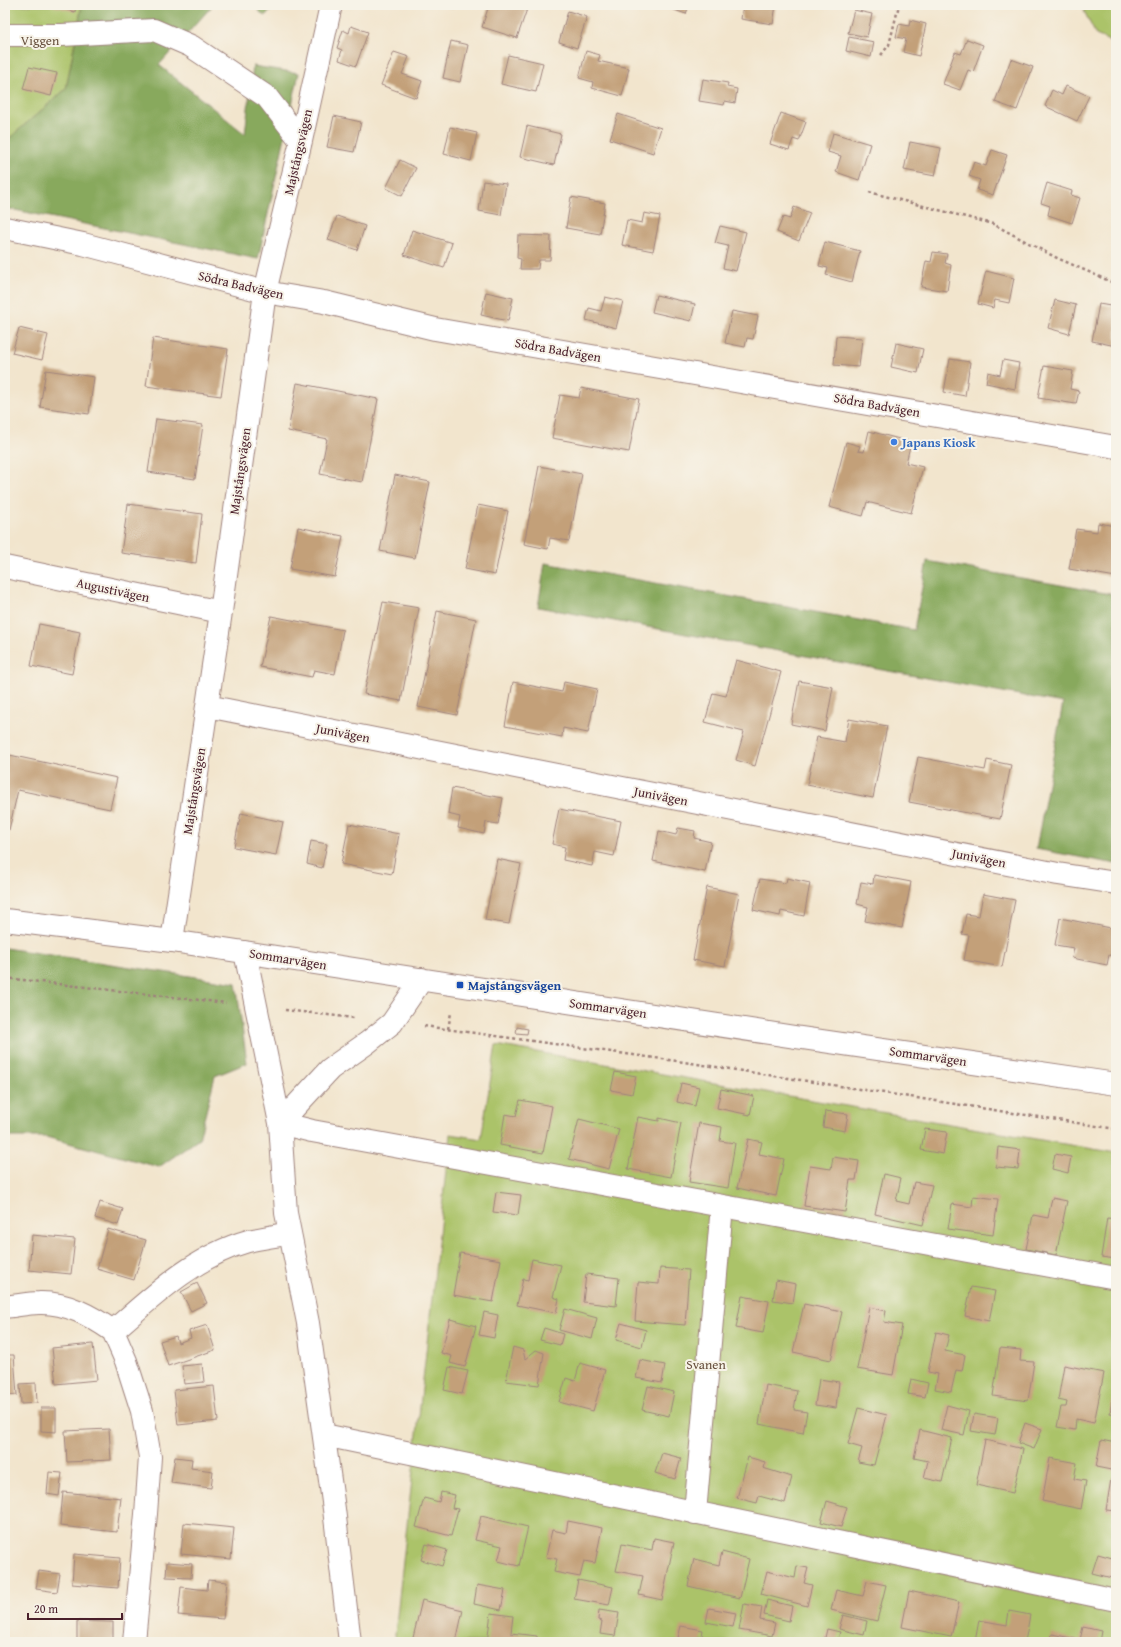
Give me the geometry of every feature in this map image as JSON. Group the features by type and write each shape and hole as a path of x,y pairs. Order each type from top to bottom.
{"street":[{"name":"Majstångsvägen","path":"172,941 221,612 265,292 301,141 331,5"},
{"path":"5,35 62,35 154,30 191,46 267,97 301,141"},
{"name":"Södra Badvägen","path":"5,228 83,244 265,292 324,302 435,328 1116,446"},
{"name":"Augustivägen","path":"5,567 221,612"},
{"name":"Junivägen","path":"207,706 1050,872 1116,883"},
{"name":"Sommarvägen","path":"5,920 172,941 795,1037 1116,1084"},
{"path":"245,952 280,1123 286,1213 308,1323 324,1435 350,1642"},
{"path":"280,1123 330,1068 368,1043 392,1023 422,979"},
{"path":"280,1123 312,1131 1116,1278"},
{"path":"695,1513 722,1206"},
{"path":"113,1331 167,1285 209,1257 247,1242 290,1233"},
{"path":"5,1307 40,1303 75,1309 96,1319 113,1331 126,1361 142,1410 150,1457 134,1642"},
{"path":"324,1435 1116,1600"}],"path":[{"path":"881,55 890,45 899,5"},
{"path":"869,192 993,224 1055,257 1116,284"},
{"path":"5,978 448,1029 691,1063 1116,1129"},
{"path":"448,1029 451,1013"}],"green space":[{"name":"Viggen","path":"5,5 82,5 66,89 5,142"},
{"path":"82,5 213,5 159,65 245,134 253,66 299,73 258,259 5,208 5,142 66,89"},
{"path":"253,5 279,5 264,16"},
{"path":"1081,5 1116,5 1116,44 1096,35"},
{"path":"927,561 1116,595 1116,864 1036,849 1063,703 538,607 545,563 914,630"},
{"path":"5,948 236,983 247,1063 215,1076 199,1139 159,1167 46,1137 5,1137"},
{"name":"Svanen","path":"496,1045 1116,1153 1116,1642 396,1642 395,1634 450,1134 481,1139"}],"building":[{"path":"49,5 76,5 75,12"},
{"path":"440,5 454,5 453,9"},
{"path":"489,5 515,5 527,9 517,38 482,27"},
{"path":"660,5 689,5 686,14"},
{"path":"743,5 776,5 773,24 741,19"},
{"path":"854,10 872,14 867,37 848,33"},
{"path":"568,11 587,17 577,48 559,42"},
{"path":"910,20 926,24 919,56 903,52 906,39 896,37 899,24 909,26"},
{"path":"351,26 368,32 356,66 339,60 342,50 337,48 343,30 349,33"},
{"path":"849,37 874,42 871,57 846,51"},
{"path":"967,39 983,45 973,72 968,70 960,90 943,84 955,52 961,54"},
{"path":"451,41 468,45 460,82 443,78"},
{"path":"586,51 600,55 598,61 629,68 622,96 592,88 593,82 579,78"},
{"path":"394,52 409,57 402,74 422,81 416,98 381,85"},
{"path":"508,55 543,63 536,92 501,84"},
{"path":"1011,59 1033,67 1017,110 995,102"},
{"path":"29,67 57,73 51,96 23,89"},
{"path":"703,79 728,83 727,87 737,89 735,103 725,101 724,105 699,101"},
{"path":"1066,86 1089,96 1077,121 1045,106 1052,90 1062,95"},
{"path":"781,113 806,122 799,141 793,139 789,150 770,144"},
{"path":"618,114 661,128 653,153 610,139"},
{"path":"334,116 361,122 354,152 327,147"},
{"path":"527,126 561,134 554,165 520,157"},
{"path":"450,127 477,133 471,161 444,154"},
{"path":"833,133 870,144 859,180 836,172 841,156 828,152"},
{"path":"910,142 941,148 935,176 904,170"},
{"path":"992,150 1007,155 993,195 977,190 980,180 969,176 974,162 986,166"},
{"path":"400,160 416,168 402,196 386,188"},
{"path":"483,181 506,184 501,215 479,211"},
{"path":"1047,183 1072,191 1071,195 1080,198 1072,223 1048,215 1050,206 1041,203"},
{"path":"571,197 605,203 600,234 566,228"},
{"path":"794,207 810,213 799,241 777,232 783,217 790,219"},
{"path":"644,213 660,216 653,251 622,245 627,220 642,223"},
{"path":"337,216 365,226 357,250 328,240"},
{"path":"720,226 746,232 736,271 723,268 728,246 715,243"},
{"path":"412,230 452,243 444,268 404,255"},
{"path":"518,235 551,236 550,260 539,260 538,269 520,269 521,259 517,258"},
{"path":"825,242 860,251 852,282 826,275 828,268 819,266"},
{"path":"933,252 947,254 945,263 951,265 947,291 921,287 926,261 931,262"},
{"path":"986,271 1014,278 1009,303 995,300 993,308 978,304"},
{"path":"486,292 513,298 508,321 481,315"},
{"path":"656,295 695,304 691,321 652,312"},
{"path":"605,297 623,301 616,328 586,320 589,308 601,311"},
{"path":"1055,300 1076,305 1069,334 1048,328"},
{"path":"1099,304 1116,307 1116,346 1092,341"},
{"path":"732,311 758,316 753,339 747,338 745,347 725,343"},
{"path":"19,328 48,335 42,360 12,353"},
{"path":"836,336 862,338 859,367 834,365"},
{"path":"153,338 228,349 221,396 146,386"},
{"path":"896,343 923,349 918,373 891,367"},
{"path":"950,359 970,362 965,396 944,392"},
{"path":"1003,360 1019,363 1015,389 986,383 988,372 1000,375"},
{"path":"1044,366 1073,371 1070,389 1079,391 1076,404 1038,398"},
{"path":"46,370 94,377 89,414 40,407"},
{"path":"297,383 378,399 362,482 320,474 327,439 288,431"},
{"path":"581,388 639,399 629,452 552,438 560,395 579,398"},
{"path":"156,419 203,425 195,479 148,472"},
{"path":"869,431 911,442 906,463 923,467 911,513 867,502 863,516 829,507 846,442 860,446 858,451 864,452"},
{"path":"539,466 582,474 569,541 550,538 548,549 524,544"},
{"path":"395,475 430,482 415,558 380,551"},
{"path":"128,504 202,514 196,563 121,553"},
{"path":"478,505 508,511 495,575 465,569"},
{"path":"1098,523 1115,526 1113,535 1116,535 1116,577 1069,569 1076,529 1097,532"},
{"path":"298,527 343,536 335,577 290,569"},
{"path":"383,602 419,608 401,701 364,694"},
{"path":"437,611 476,619 457,715 418,707"},
{"path":"271,616 343,630 335,674 314,670 312,677 260,667"},
{"path":"39,624 80,632 72,674 31,666"},
{"path":"736,660 781,672 755,766 736,760 744,732 705,722 713,693 726,696"},
{"path":"799,681 833,687 825,731 791,724"},
{"path":"513,682 562,692 564,682 597,689 588,733 563,728 562,737 505,726"},
{"path":"849,719 887,726 873,798 807,785 817,737 845,742"},
{"path":"5,754 117,778 110,809 18,790 9,830 5,829"},
{"path":"918,757 985,770 987,760 1011,765 1000,819 909,802"},
{"path":"452,788 503,798 498,824 486,822 484,834 458,828 460,817 448,814"},
{"path":"559,809 621,821 614,856 595,852 592,866 563,860 565,847 552,844"},
{"path":"241,813 283,822 276,855 234,847"},
{"path":"349,824 399,834 392,874 341,864"},
{"path":"678,828 695,831 694,838 711,842 705,872 653,861 659,831 676,835"},
{"path":"311,841 327,844 322,868 307,864"},
{"path":"497,859 521,864 509,924 485,920"},
{"path":"874,875 911,882 902,928 865,921 868,907 857,904 861,882 873,884"},
{"path":"787,878 810,883 804,916 781,911 780,916 753,910 760,879 786,883"},
{"path":"707,887 739,894 725,966 693,960"},
{"path":"983,894 1015,900 1002,967 964,960 969,935 962,934 966,914 979,916"},
{"path":"1060,918 1116,929 1116,956 1109,955 1107,965 1072,958 1074,948 1055,945"},
{"path":"517,1027 528,1029 527,1034 516,1033"},
{"path":"615,1072 636,1076 632,1094 611,1090"},
{"path":"681,1083 699,1087 695,1106 677,1102"},
{"path":"721,1089 754,1096 750,1115 717,1108"},
{"path":"520,1100 552,1106 543,1153 500,1145 505,1114 516,1116"},
{"path":"825,1111 848,1114 845,1131 823,1127"},
{"path":"638,1117 659,1121 659,1118 681,1123 671,1177 628,1169"},
{"path":"579,1119 619,1129 609,1169 569,1159"},
{"path":"699,1123 722,1127 720,1141 735,1143 728,1188 689,1182"},
{"path":"925,1129 947,1132 943,1154 921,1150"},
{"path":"748,1139 762,1142 759,1154 784,1159 776,1196 737,1188"},
{"path":"998,1147 1020,1150 1018,1169 996,1167"},
{"path":"1055,1154 1071,1157 1068,1173 1052,1169"},
{"path":"833,1157 859,1161 856,1180 850,1180 845,1212 804,1206 810,1166 831,1169"},
{"path":"884,1174 901,1178 896,1201 909,1204 914,1182 932,1185 923,1225 875,1214"},
{"path":"496,1192 521,1195 518,1215 493,1212"},
{"path":"973,1196 998,1199 993,1235 948,1229 952,1204 972,1207"},
{"path":"1052,1198 1067,1201 1056,1255 1026,1249 1033,1215 1048,1218"},
{"path":"100,1202 123,1209 118,1225 95,1218"},
{"path":"1107,1218 1116,1219 1116,1259 1101,1257"},
{"path":"108,1229 146,1240 134,1280 97,1269"},
{"path":"32,1235 75,1239 71,1274 29,1270"},
{"path":"460,1253 501,1260 493,1302 453,1295"},
{"path":"532,1259 561,1265 553,1297 559,1299 556,1313 517,1305 523,1279 528,1280"},
{"path":"660,1268 689,1270 685,1325 635,1321 638,1282 659,1284"},
{"path":"586,1274 619,1278 616,1306 583,1302"},
{"path":"776,1280 796,1284 793,1303 773,1300"},
{"path":"197,1283 207,1303 191,1311 181,1292"},
{"path":"971,1287 995,1291 989,1321 965,1316"},
{"path":"742,1296 769,1301 763,1333 736,1328"},
{"path":"804,1304 842,1312 831,1360 793,1352"},
{"path":"869,1307 886,1311 884,1322 902,1325 893,1375 857,1369"},
{"path":"565,1309 597,1318 592,1339 559,1330"},
{"path":"484,1312 498,1315 494,1338 479,1335"},
{"path":"450,1319 476,1326 465,1367 450,1363 452,1356 441,1353"},
{"path":"621,1323 646,1330 642,1347 616,1340"},
{"path":"207,1325 215,1350 168,1366 160,1341 176,1336 178,1343 191,1338 189,1331"},
{"path":"544,1328 563,1334 560,1345 540,1340"},
{"path":"936,1332 949,1335 945,1351 965,1355 962,1371 956,1370 951,1392 935,1389 938,1374 928,1372"},
{"path":"93,1344 97,1380 56,1384 52,1348"},
{"path":"513,1347 523,1350 525,1359 536,1350 544,1353 539,1385 506,1381"},
{"path":"1000,1348 1021,1350 1020,1361 1034,1362 1028,1401 993,1396"},
{"path":"5,1355 14,1355 17,1395 5,1396"},
{"path":"640,1360 665,1365 662,1383 636,1378"},
{"path":"580,1363 605,1370 593,1411 559,1402 566,1378 575,1381"},
{"path":"202,1364 204,1382 184,1384 182,1366"},
{"path":"1064,1365 1104,1373 1094,1423 1076,1419 1075,1430 1057,1427 1061,1407 1066,1407 1067,1402 1058,1400"},
{"path":"449,1367 468,1371 462,1394 444,1390"},
{"path":"819,1379 839,1382 836,1408 815,1405"},
{"path":"911,1379 928,1383 925,1397 908,1394"},
{"path":"36,1383 37,1403 21,1404 20,1384"},
{"path":"766,1385 797,1391 794,1410 807,1412 803,1433 759,1424"},
{"path":"214,1386 218,1421 178,1425 174,1390"},
{"path":"648,1386 674,1392 669,1416 642,1410"},
{"path":"1112,1401 1116,1402 1116,1414 1110,1413"},
{"path":"947,1405 969,1411 964,1435 941,1430"},
{"path":"41,1408 56,1408 56,1432 41,1431"},
{"path":"858,1408 887,1415 874,1465 858,1462 862,1448 848,1444"},
{"path":"974,1414 998,1418 995,1435 971,1431"},
{"path":"1025,1423 1042,1429 1034,1449 1018,1443"},
{"path":"109,1429 111,1460 67,1462 65,1431"},
{"path":"920,1430 952,1438 942,1482 924,1478 928,1461 914,1458"},
{"path":"985,1440 1023,1449 1013,1493 976,1485"},
{"path":"1101,1440 1116,1443 1116,1471 1096,1467"},
{"path":"662,1453 681,1458 675,1479 655,1473"},
{"path":"175,1457 192,1459 191,1468 213,1471 211,1488 171,1483"},
{"path":"748,1457 765,1462 763,1468 792,1477 785,1503 759,1496 757,1503 737,1498"},
{"path":"1050,1458 1077,1463 1074,1479 1086,1481 1081,1509 1042,1501"},
{"path":"49,1472 62,1473 59,1496 47,1494"},
{"path":"1111,1479 1116,1480 1116,1511 1106,1510"},
{"path":"63,1492 121,1498 117,1532 60,1526"},
{"path":"441,1492 455,1495 452,1508 458,1509 451,1536 416,1527 424,1498 439,1502"},
{"path":"827,1501 847,1507 841,1527 821,1522"},
{"path":"481,1516 528,1527 519,1566 498,1561 502,1546 475,1540"},
{"path":"1115,1516 1116,1529 1113,1529"},
{"path":"568,1521 602,1528 595,1563 584,1561 580,1577 554,1572 557,1559 546,1557 552,1530 566,1533"},
{"path":"184,1523 234,1528 231,1559 181,1554"},
{"path":"654,1538 674,1542 662,1600 639,1595 643,1576 616,1571 622,1544 652,1550"},
{"path":"426,1544 447,1550 442,1566 421,1560"},
{"path":"722,1552 749,1559 740,1598 688,1586 694,1559 719,1565"},
{"path":"74,1554 120,1558 118,1588 72,1584"},
{"path":"1098,1554 1116,1559 1116,1579 1092,1573"},
{"path":"167,1562 192,1564 191,1578 166,1577"},
{"path":"797,1566 808,1568 804,1583 812,1585 807,1606 761,1594 767,1571 795,1578"},
{"path":"39,1571 60,1574 57,1592 36,1589"},
{"path":"208,1580 227,1582 223,1619 178,1615 181,1587 207,1590"},
{"path":"578,1580 613,1587 609,1605 574,1599"},
{"path":"867,1581 886,1585 877,1621 831,1610 836,1590 863,1596"},
{"path":"477,1585 505,1590 501,1610 474,1604"},
{"path":"909,1591 959,1602 951,1637 902,1627"},
{"path":"422,1600 463,1610 456,1642 412,1642"},
{"path":"767,1600 792,1606 789,1621 764,1615"},
{"path":"744,1604 762,1607 760,1620 775,1623 772,1636 739,1630"},
{"path":"709,1608 736,1613 733,1627 706,1622"},
{"path":"599,1610 619,1613 615,1636 600,1634 602,1621 598,1620"},
{"path":"1009,1611 1030,1615 1025,1642 975,1642 979,1620 1007,1625"},
{"path":"491,1613 513,1616 511,1633 537,1636 537,1642 487,1642"},
{"path":"843,1615 867,1621 864,1635 839,1629"},
{"path":"77,1621 113,1622 113,1642 77,1642"},
{"path":"681,1626 703,1630 701,1642 677,1642"},
{"path":"1083,1627 1101,1631 1099,1642 1050,1642 1052,1634 1080,1640"},
{"path":"827,1629 840,1632 837,1642 824,1642"},
{"path":"34,1639 50,1640 50,1642 34,1642"}],"place":[{"name":"Japans Kiosk","path":"894,442"},
{"name":"Majstångsvägen","path":"460,985"}]}
